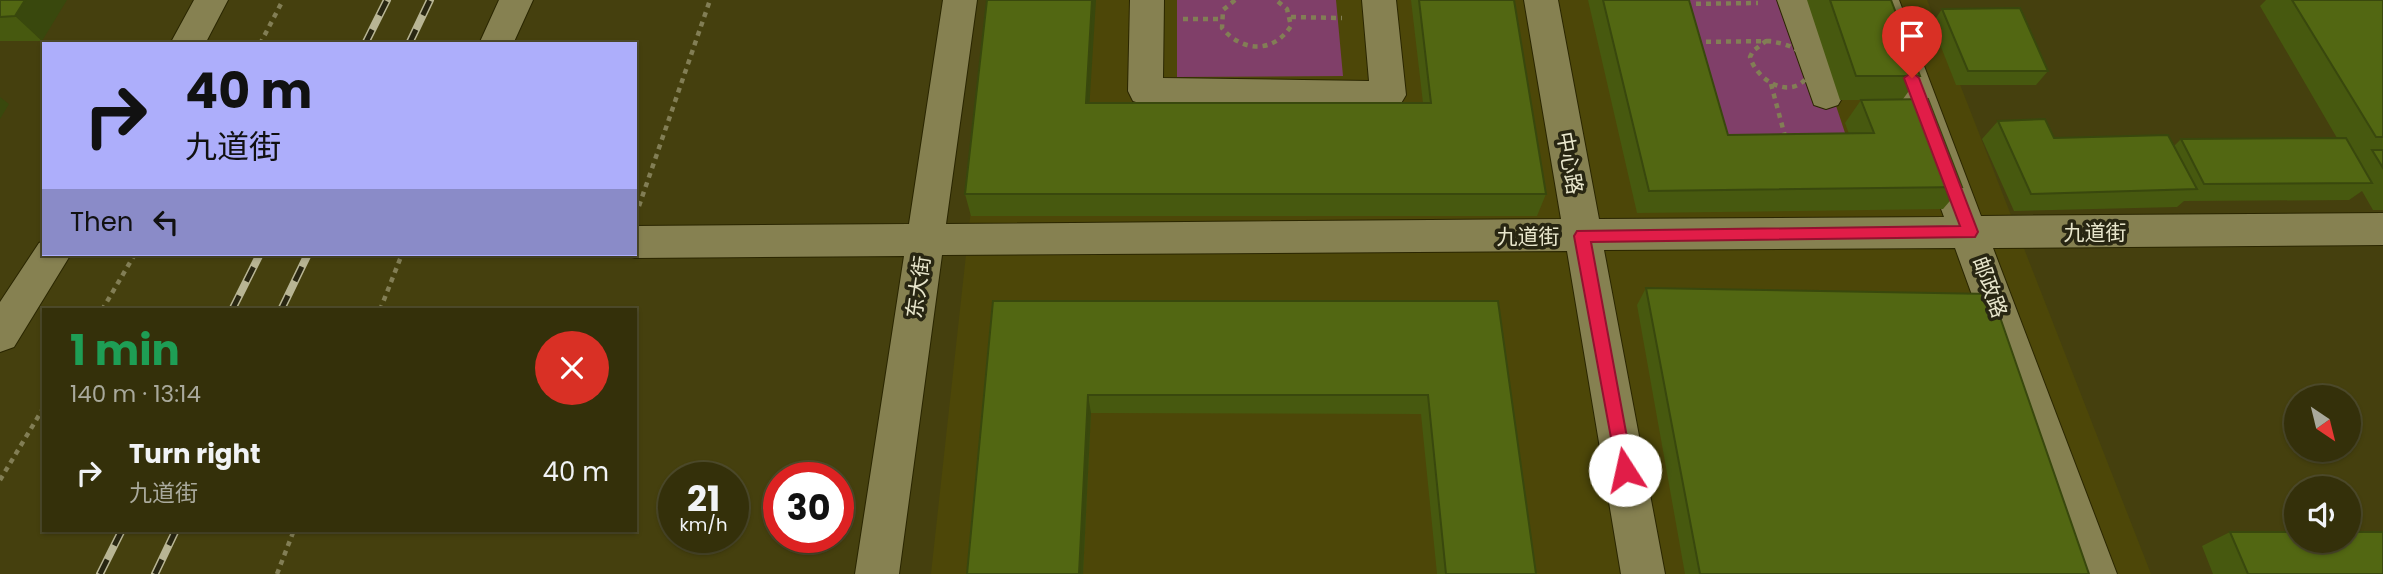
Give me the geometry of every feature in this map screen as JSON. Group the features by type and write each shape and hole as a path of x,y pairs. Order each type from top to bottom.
{"street":[{"path":"188,42 211,0"},
{"path":"497,42 516,0"},
{"name":"东大街","path":"877,574 960,0"},
{"path":"1147,0 1145,92 1388,95 1380,9"},
{"name":"中心路","path":"1541,0 1643,574"},
{"name":"邮政路","path":"1882,0 2095,574"},
{"path":"1794,1 1826,95"},
{"name":"九道街","path":"637,242 2383,229"},
{"path":"0,335 51,256"}],"path":[{"path":"262,42 283,0"},
{"path":"637,210 710,0"},
{"path":"1235,0 1223,10 1222,28 1235,43 1259,48 1280,41 1287,34 1291,18 1287,9 1276,0"},
{"path":"1689,16 1686,4 1794,1"},
{"path":"1291,18 1380,9"},
{"path":"1693,29 1696,42 1808,40"},
{"path":"1771,84 1786,140 1799,140"},
{"path":"103,308 134,256"},
{"path":"381,308 401,256"},
{"path":"0,480 42,410"},
{"path":"277,574 293,532"}],"shaded area":[{"path":"994,0 1927,0 2151,574 931,574"},
{"path":"1177,0 1336,0 1343,76 1177,77"},
{"path":"1680,0 1801,0 1850,148 1719,148"}],"building":[{"path":"0,0 25,0 15,16 0,17"},
{"path":"987,0 1092,0 1086,103 1431,103 1419,0 1514,0 1546,194 965,194"},
{"path":"1603,0 1689,0 1728,135 1874,133 1861,100 1928,99 1962,187 1649,191"},
{"path":"1830,0 1891,0 1920,76 1856,76"},
{"path":"2292,0 2383,0 2383,137 2376,137"},
{"path":"2020,8 2048,71 1968,71 1942,9"},
{"path":"2045,119 2054,138 2168,135 2197,189 2031,194 1998,121"},
{"path":"2346,138 2372,183 2204,184 2181,139"},
{"path":"2372,150 2383,150 2383,168"},
{"path":"1646,288 1992,294 2089,574 1700,574"},
{"path":"993,301 1498,301 1536,574 1446,574 1428,395 1088,395 1079,574 967,574"},
{"path":"2230,532 2284,532 2284,553 2361,553 2361,532 2383,532 2383,574 2248,574"}],"railway":[{"path":"366,42 387,0"},
{"path":"410,42 430,0"},
{"path":"233,308 259,256"},
{"path":"282,308 307,256"},
{"path":"100,574 121,532"},
{"path":"155,574 175,532"}],"route":[{"path":"1625,470 1582,236 1970,232 1912,78"}]}
